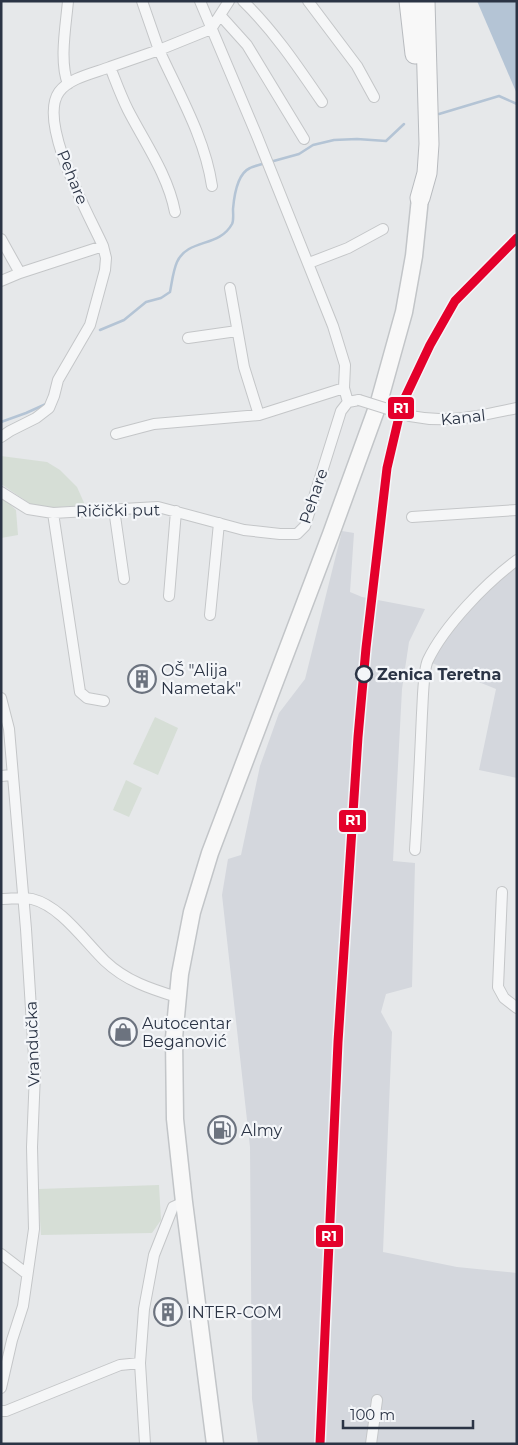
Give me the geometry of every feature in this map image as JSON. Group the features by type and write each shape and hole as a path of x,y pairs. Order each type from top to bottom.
{"highway":[{"path":"412,4 428,162 420,198"}],"main road":[{"path":"215,1444 178,1147 174,1089 174,1038 178,996 192,912 210,853 335,524 390,366 409,289 420,198"}],"street":[{"path":"68,1 64,59 65,77 68,84 211,29 229,1"},
{"path":"142,1 159,50 192,122 208,165 212,186"},
{"path":"200,1 266,157 333,326 345,365 344,388 348,402"},
{"path":"243,1 273,35 322,102"},
{"path":"308,1 357,66 374,97"},
{"path":"220,15 247,45 304,139"},
{"path":"110,67 128,109 172,196 175,212"},
{"name":"Pehare","path":"1,437 36,418 49,408 58,380 90,325 105,270 106,258 103,246 60,153 53,110 60,91 68,84"},
{"path":"309,263 348,248 383,228"},
{"path":"1,239 20,273"},
{"path":"1,282 20,273 103,246"},
{"path":"230,288 244,367 259,415"},
{"path":"188,338 237,331"},
{"path":"116,434 154,424 259,415 344,388"},
{"name":"Kanal","path":"348,402 359,400 428,420 447,420 517,408"},
{"name":"Pehare","path":"297,534 305,526 337,421 348,402"},
{"name":"Ričički put","path":"1,492 28,509 53,513 158,507 244,530 297,534"},
{"path":"114,509 124,579"},
{"path":"412,517 517,510"},
{"path":"169,596 176,511"},
{"path":"53,513 80,692 87,698 104,701"},
{"path":"210,615 220,523"},
{"path":"415,850 427,661 462,612 503,571 517,560"},
{"name":"Vrandučka","path":"1,1388 12,1340 23,1306 34,1229 32,1147 35,1073 26,929 9,729 2,700"},
{"path":"1,776 12,775"},
{"path":"502,892 498,987 504,998 517,1008"},
{"path":"1,899 30,898 38,901 74,927 105,961 122,974 150,989 178,996"},
{"path":"145,1444 140,1364 144,1309 154,1255 173,1207 184,1202"},
{"path":"1,1254 27,1274"},
{"path":"1,1411 6,1411 120,1365 140,1364"},
{"path":"371,1444 377,1400"}],"shaded area":[{"path":"1,456 47,462 60,470 77,487 85,505 35,507 1,484"},
{"path":"1,496 16,510 18,535 1,538"},
{"path":"342,531 354,533 350,592 362,597 425,609 409,642 402,689 393,861 415,863 412,987 386,994 381,1012 392,1032 383,1252 457,1267 517,1273 517,1444 258,1444 252,1399 250,1147 222,895 228,859 241,855 260,766 279,713 305,679"},
{"path":"517,560 517,778 479,770 496,689 427,661 440,640"},
{"path":"155,717 178,728 158,775 133,764"},
{"path":"126,780 142,788 129,817 113,810"},
{"path":"159,1185 161,1220 152,1233 41,1235 38,1189"}],"water":[{"path":"477,1 517,1 517,94"}],"waterway":[{"path":"439,114 499,96 517,104"},
{"path":"270,162 299,154 313,145 334,140 386,141 404,124"},
{"path":"100,330 124,320 146,302 161,298 170,292 176,265 182,254 188,249 219,237 226,232 233,222 235,192 239,180 250,168 265,163"},
{"path":"1,422 46,404"}],"transit line":[{"name":"R1","path":"320,1444 338,1042 358,737 366,648 387,468 402,404 430,345 455,301 517,238"}],"place":[{"name":"Zenica Teretna","path":"364,674"},
{"name":"OŠ \"Alija Nametak\"","path":"142,679"},
{"name":"Autocentar Beganović","path":"123,1032"},
{"name":"Almy","path":"222,1130"},
{"name":"INTER-COM","path":"168,1312"}]}
